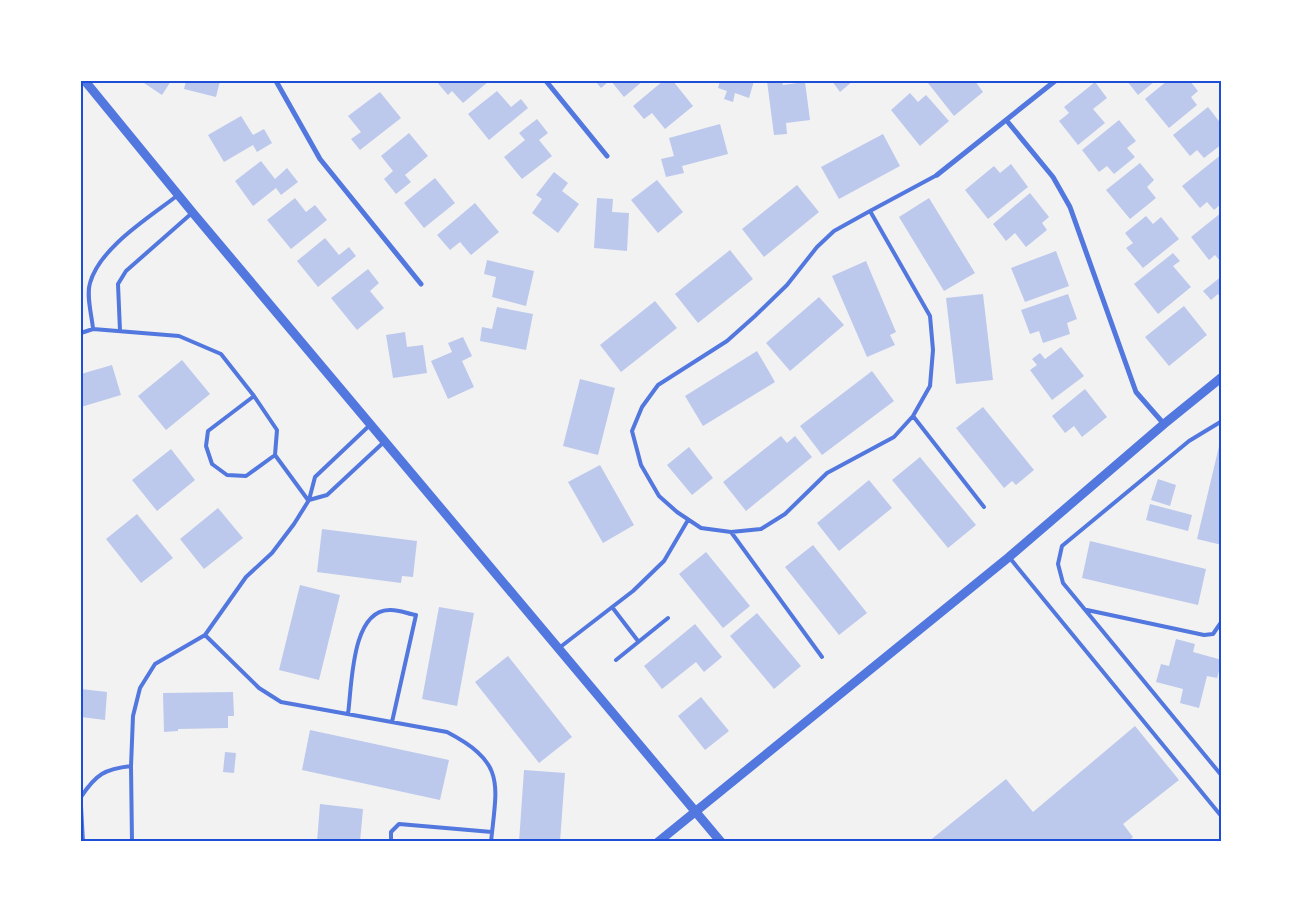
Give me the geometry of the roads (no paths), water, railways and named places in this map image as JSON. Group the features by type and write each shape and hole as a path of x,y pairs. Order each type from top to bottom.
{"street":[{"path":"85,81 192,213 386,440 721,842"},
{"path":"276,81 320,159 421,284"},
{"path":"546,81 607,156"},
{"path":"937,175 1055,81"},
{"path":"1007,121 1053,178 1070,207 1136,392 1164,424"},
{"path":"658,842 1009,557 1164,424 1222,377"}],"lane":[{"path":"870,211 930,316 933,350 930,386 914,416 894,437 827,472 785,514 761,528 731,532 701,528 688,520 659,496 641,465 632,431 642,407 658,385 727,341 755,316 787,285 817,247 834,231 870,211 937,175"},
{"path":"94,329 89,285 97,266 109,250 178,195"},
{"path":"120,331 118,284 126,271 192,213"},
{"path":"81,333 94,329 179,336 221,354 278,430 275,455 309,500"},
{"path":"254,396 208,431 206,446 212,464 227,475 246,476 275,455"},
{"path":"914,416 984,507"},
{"path":"1222,421 1190,441 1062,546 1058,564 1063,582 1222,776"},
{"path":"132,842 131,766 133,716 140,688 155,664 205,635 246,577 272,553 309,500 315,477 372,424"},
{"path":"309,500 327,494 386,440"},
{"path":"559,648 612,607 664,561 688,520"},
{"path":"731,532 822,658"},
{"path":"1009,557 1222,817"},
{"path":"612,607 638,641"},
{"path":"348,714 358,639 363,626 374,615 389,610 416,615 392,722"},
{"path":"1085,610 1204,635 1213,634 1222,621"},
{"path":"616,660 668,618"},
{"path":"205,635 259,688 281,702 447,732 471,745 488,763 496,784 492,842"},
{"path":"81,797 90,783 108,769 131,766"},
{"path":"81,806 83,842"},
{"path":"391,842 391,832 399,824 492,832"}]}
